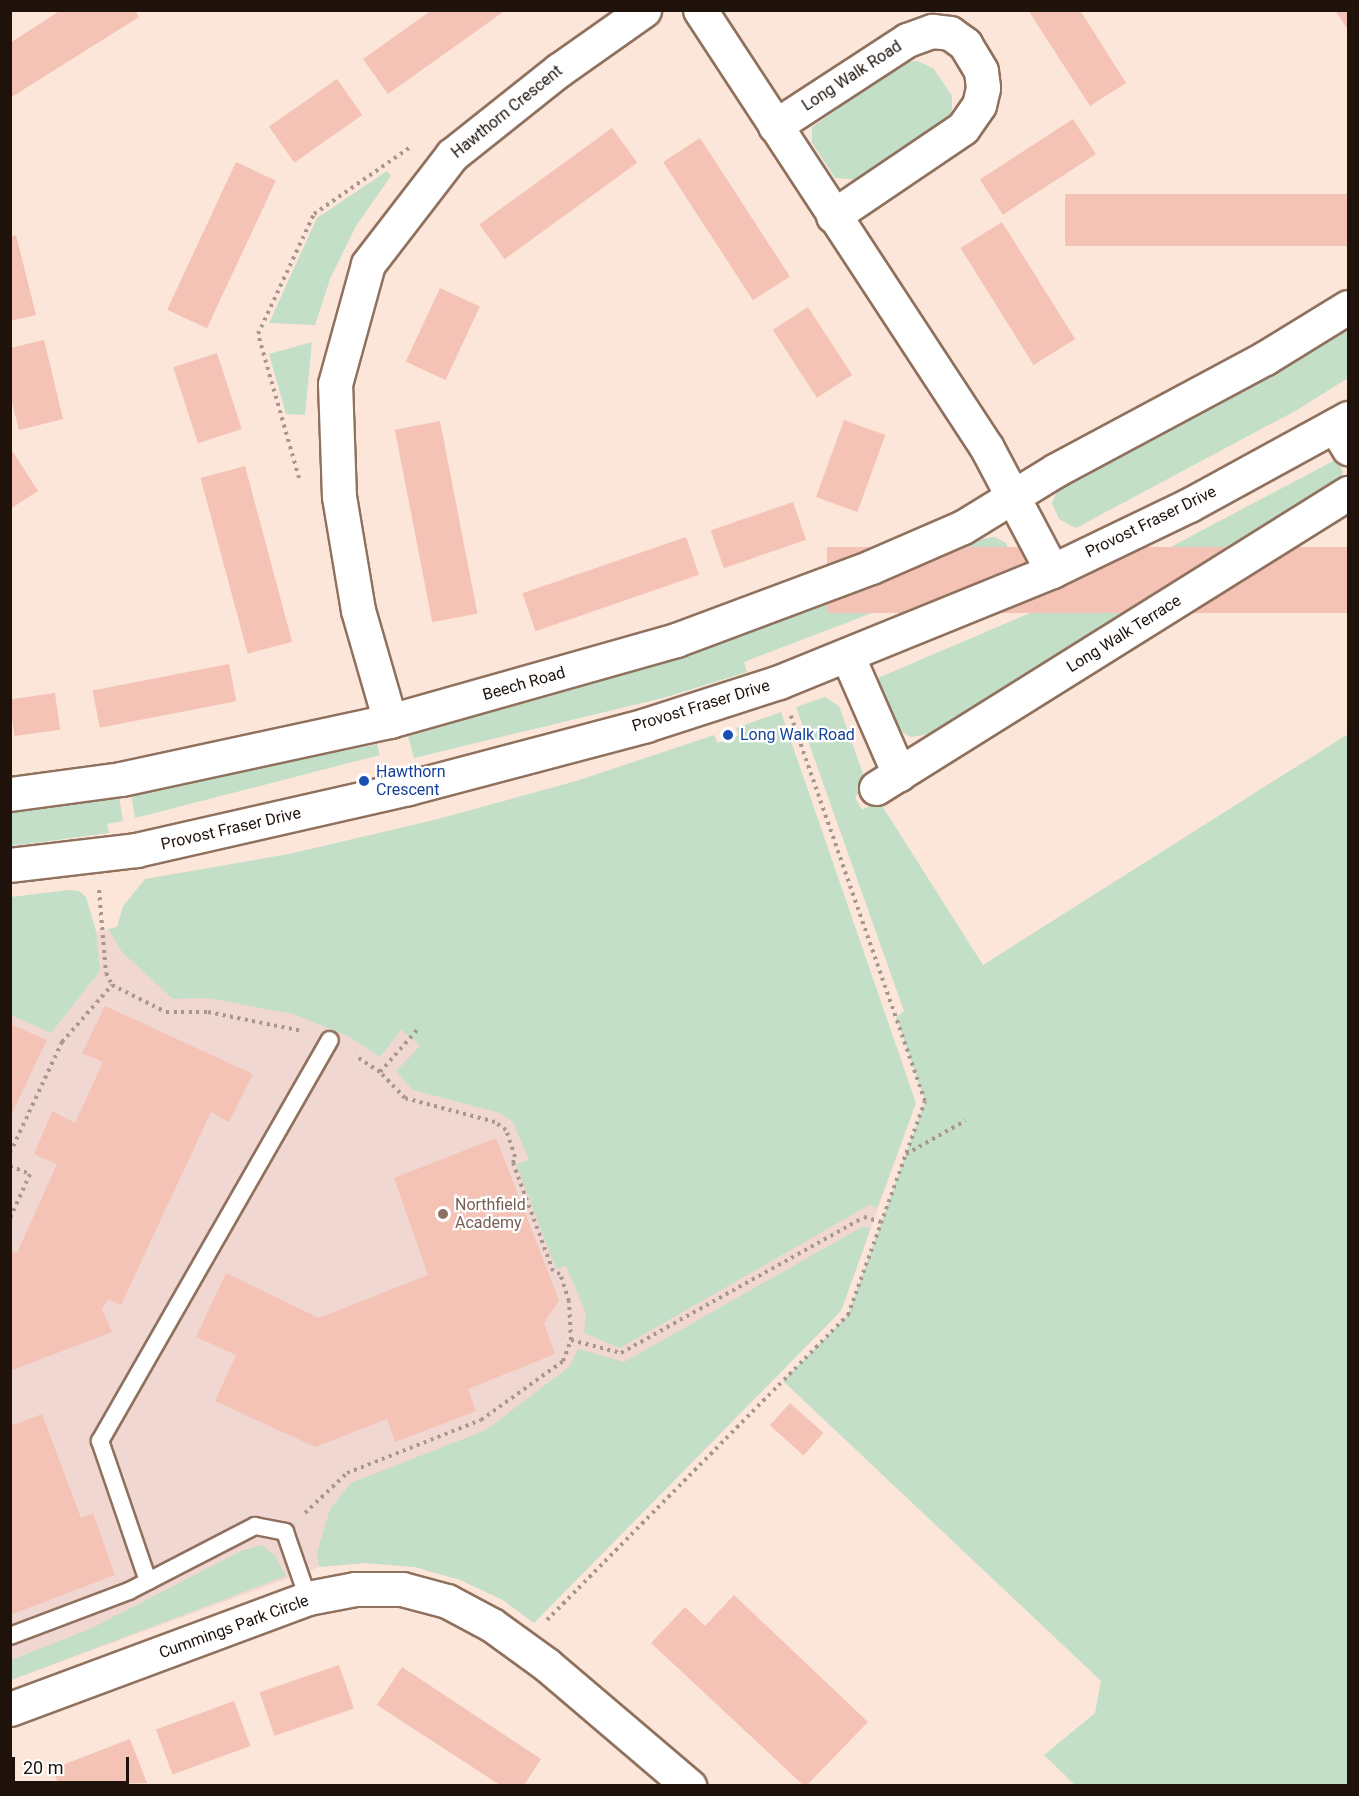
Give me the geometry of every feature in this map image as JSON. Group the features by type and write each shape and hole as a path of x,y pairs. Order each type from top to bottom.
{"street":[{"name":"Hawthorn Crescent","path":"390,721 358,610 339,497 335,384 368,264 452,155 559,70 644,10"},
{"path":"700,10 987,448 1052,571"},
{"name":"Long Walk Road","path":"775,126 907,40 932,32 950,33 965,44 981,71 983,88 979,105 963,128 833,216"},
{"path":"1013,496 1265,358 1348,307"},
{"name":"Provost Fraser Drive","path":"10,865 96,856 408,788 646,725 848,657 1052,571 1344,430"},
{"name":"Long Walk Terrace","path":"848,657 887,781 1348,493"},
{"name":"Beech Road","path":"10,794 122,779 390,721 676,640 881,562 963,527 1013,496"},
{"name":"Cummings Park Circle","path":"10,1709 308,1598 355,1589 402,1589 447,1601 492,1625 548,1665 690,1785"}],"lane":[{"path":"148,1581 100,1441 330,1040"},
{"path":"10,1636 148,1581 255,1527 285,1532 308,1598"}],"path":[{"path":"544,1624 848,1315 925,1101 787,704"},
{"path":"96,856 106,973 112,985 166,1012 208,1012 288,1026 330,1040 380,1072 405,1098 495,1122 506,1130 515,1156 513,1163 552,1271 560,1274 569,1301 571,1340 562,1361 481,1420 347,1473 285,1532"},
{"path":"10,1153 62,1042 112,985"},
{"path":"380,1072 417,1030"},
{"path":"906,1154 965,1120"},
{"path":"10,1166 30,1174 10,1218"},
{"path":"571,1340 621,1353 864,1217 882,1222"}],"shaded area":[{"name":"Northfield Academy","path":"444,859 916,1103 841,1311 534,1623 503,1600 460,1580 415,1567 365,1563 319,1567 11,1680 11,940 102,931"}],"green space":[{"path":"918,61 934,69 952,96 952,113 941,126 859,180 835,178 812,143 812,127 904,62"},
{"path":"387,171 391,176 356,226 330,279 315,325 269,323 317,218"},
{"path":"1348,328 1348,378 1297,410 1076,528 1059,519 1052,503 1059,487 1273,375"},
{"path":"312,342 305,415 286,414 269,354"},
{"path":"1337,459 1343,472 1337,483 934,733 911,737 893,727 873,680 1110,579"},
{"path":"995,537 1006,543 1011,555 892,605 883,582 982,539"},
{"path":"871,586 880,610 744,662 747,672 663,698 414,758 408,736 682,657"},
{"path":"825,697 839,706 867,785 855,797 862,810 879,801 983,965 1348,734 1348,1785 1075,1785 1044,1755 1095,1713 1101,1681 783,1381 848,1315 925,1101 896,1017 904,1011 796,707"},
{"path":"781,712 916,1103 877,1208 869,1205 620,1348 584,1333 586,1313 566,1266 556,1269 516,1164 529,1160 513,1122 500,1113 413,1090 396,1071 420,1046 410,1037 401,1030 380,1057 348,1036 293,1014 208,998 173,999 122,952 108,929 117,927 123,906 145,879 289,854 434,820 576,781 714,735 718,743 739,735 736,728"},
{"path":"377,744 380,755 135,818 131,794"},
{"path":"119,796 123,821 107,824 109,833 11,846 10,811"},
{"path":"69,890 79,891 86,897 96,931 100,971 51,1033 11,1015 11,897"},
{"path":"862,1227 871,1228 841,1311 534,1623 503,1600 460,1580 415,1567 365,1563 319,1567 317,1553 330,1509 351,1483 486,1430 570,1366 578,1349 624,1362"},
{"path":"262,1545 275,1556 286,1576 11,1680 11,1660 90,1629 241,1551"}],"building":[{"path":"61,10 135,10 139,17 10,98 10,43"},
{"path":"432,10 506,10 388,94 363,59"},
{"path":"1028,10 1080,10 1126,83 1090,106"},
{"path":"1335,10 1348,10 1348,30"},
{"path":"337,79 362,115 294,163 269,127"},
{"path":"1073,119 1096,154 1003,215 980,179"},
{"path":"612,128 637,163 505,259 479,224"},
{"path":"700,138 790,276 753,300 663,162"},
{"path":"236,162 276,181 207,328 167,310"},
{"path":"1065,194 1348,194 1348,246 1065,246"},
{"path":"1002,222 1075,339 1034,365 960,248"},
{"path":"16,235 36,315 10,321 10,237"},
{"path":"440,288 480,307 446,380 406,361"},
{"path":"808,307 852,375 817,398 773,330"},
{"path":"44,340 63,419 19,430 10,395 10,348"},
{"path":"217,353 242,429 198,443 173,367"},
{"path":"844,420 885,435 857,512 816,497"},
{"path":"440,421 477,613 432,622 395,430"},
{"path":"13,452 38,491 10,509 10,453"},
{"path":"245,466 292,642 248,654 201,478"},
{"path":"793,502 806,540 724,568 711,530"},
{"path":"686,537 699,575 535,631 522,593"},
{"path":"827,547 1348,547 1348,613 827,613"},
{"path":"229,664 236,701 100,728 93,691"},
{"path":"55,693 60,730 15,736 10,699"},
{"path":"105,1006 253,1074 229,1122 211,1112 121,1305 108,1299 102,1309 112,1332 10,1371 10,1250 17,1253 57,1164 34,1154 52,1111 75,1123 103,1062 82,1053"},
{"path":"10,1024 47,1040 10,1117"},
{"path":"496,1138 559,1300 544,1323 555,1354 468,1389 476,1411 395,1442 387,1419 315,1447 215,1401 236,1355 196,1337 226,1273 319,1318 428,1275 394,1178"},
{"path":"790,1403 823,1433 803,1455 770,1425"},
{"path":"42,1414 81,1518 93,1513 115,1575 10,1615 10,1426"},
{"path":"734,1595 868,1722 807,1785 803,1785 651,1643 685,1607 705,1626"},
{"path":"339,1665 354,1708 275,1736 260,1692"},
{"path":"402,1667 541,1759 524,1785 500,1785 377,1705"},
{"path":"234,1701 250,1746 172,1774 156,1729"},
{"path":"130,1739 147,1783 59,1785 52,1769"}],"place":[{"name":"Long Walk Road","path":"728,735"},
{"name":"Hawthorn Crescent","path":"364,781"},
{"name":"Northfield Academy","path":"443,1214"}]}
